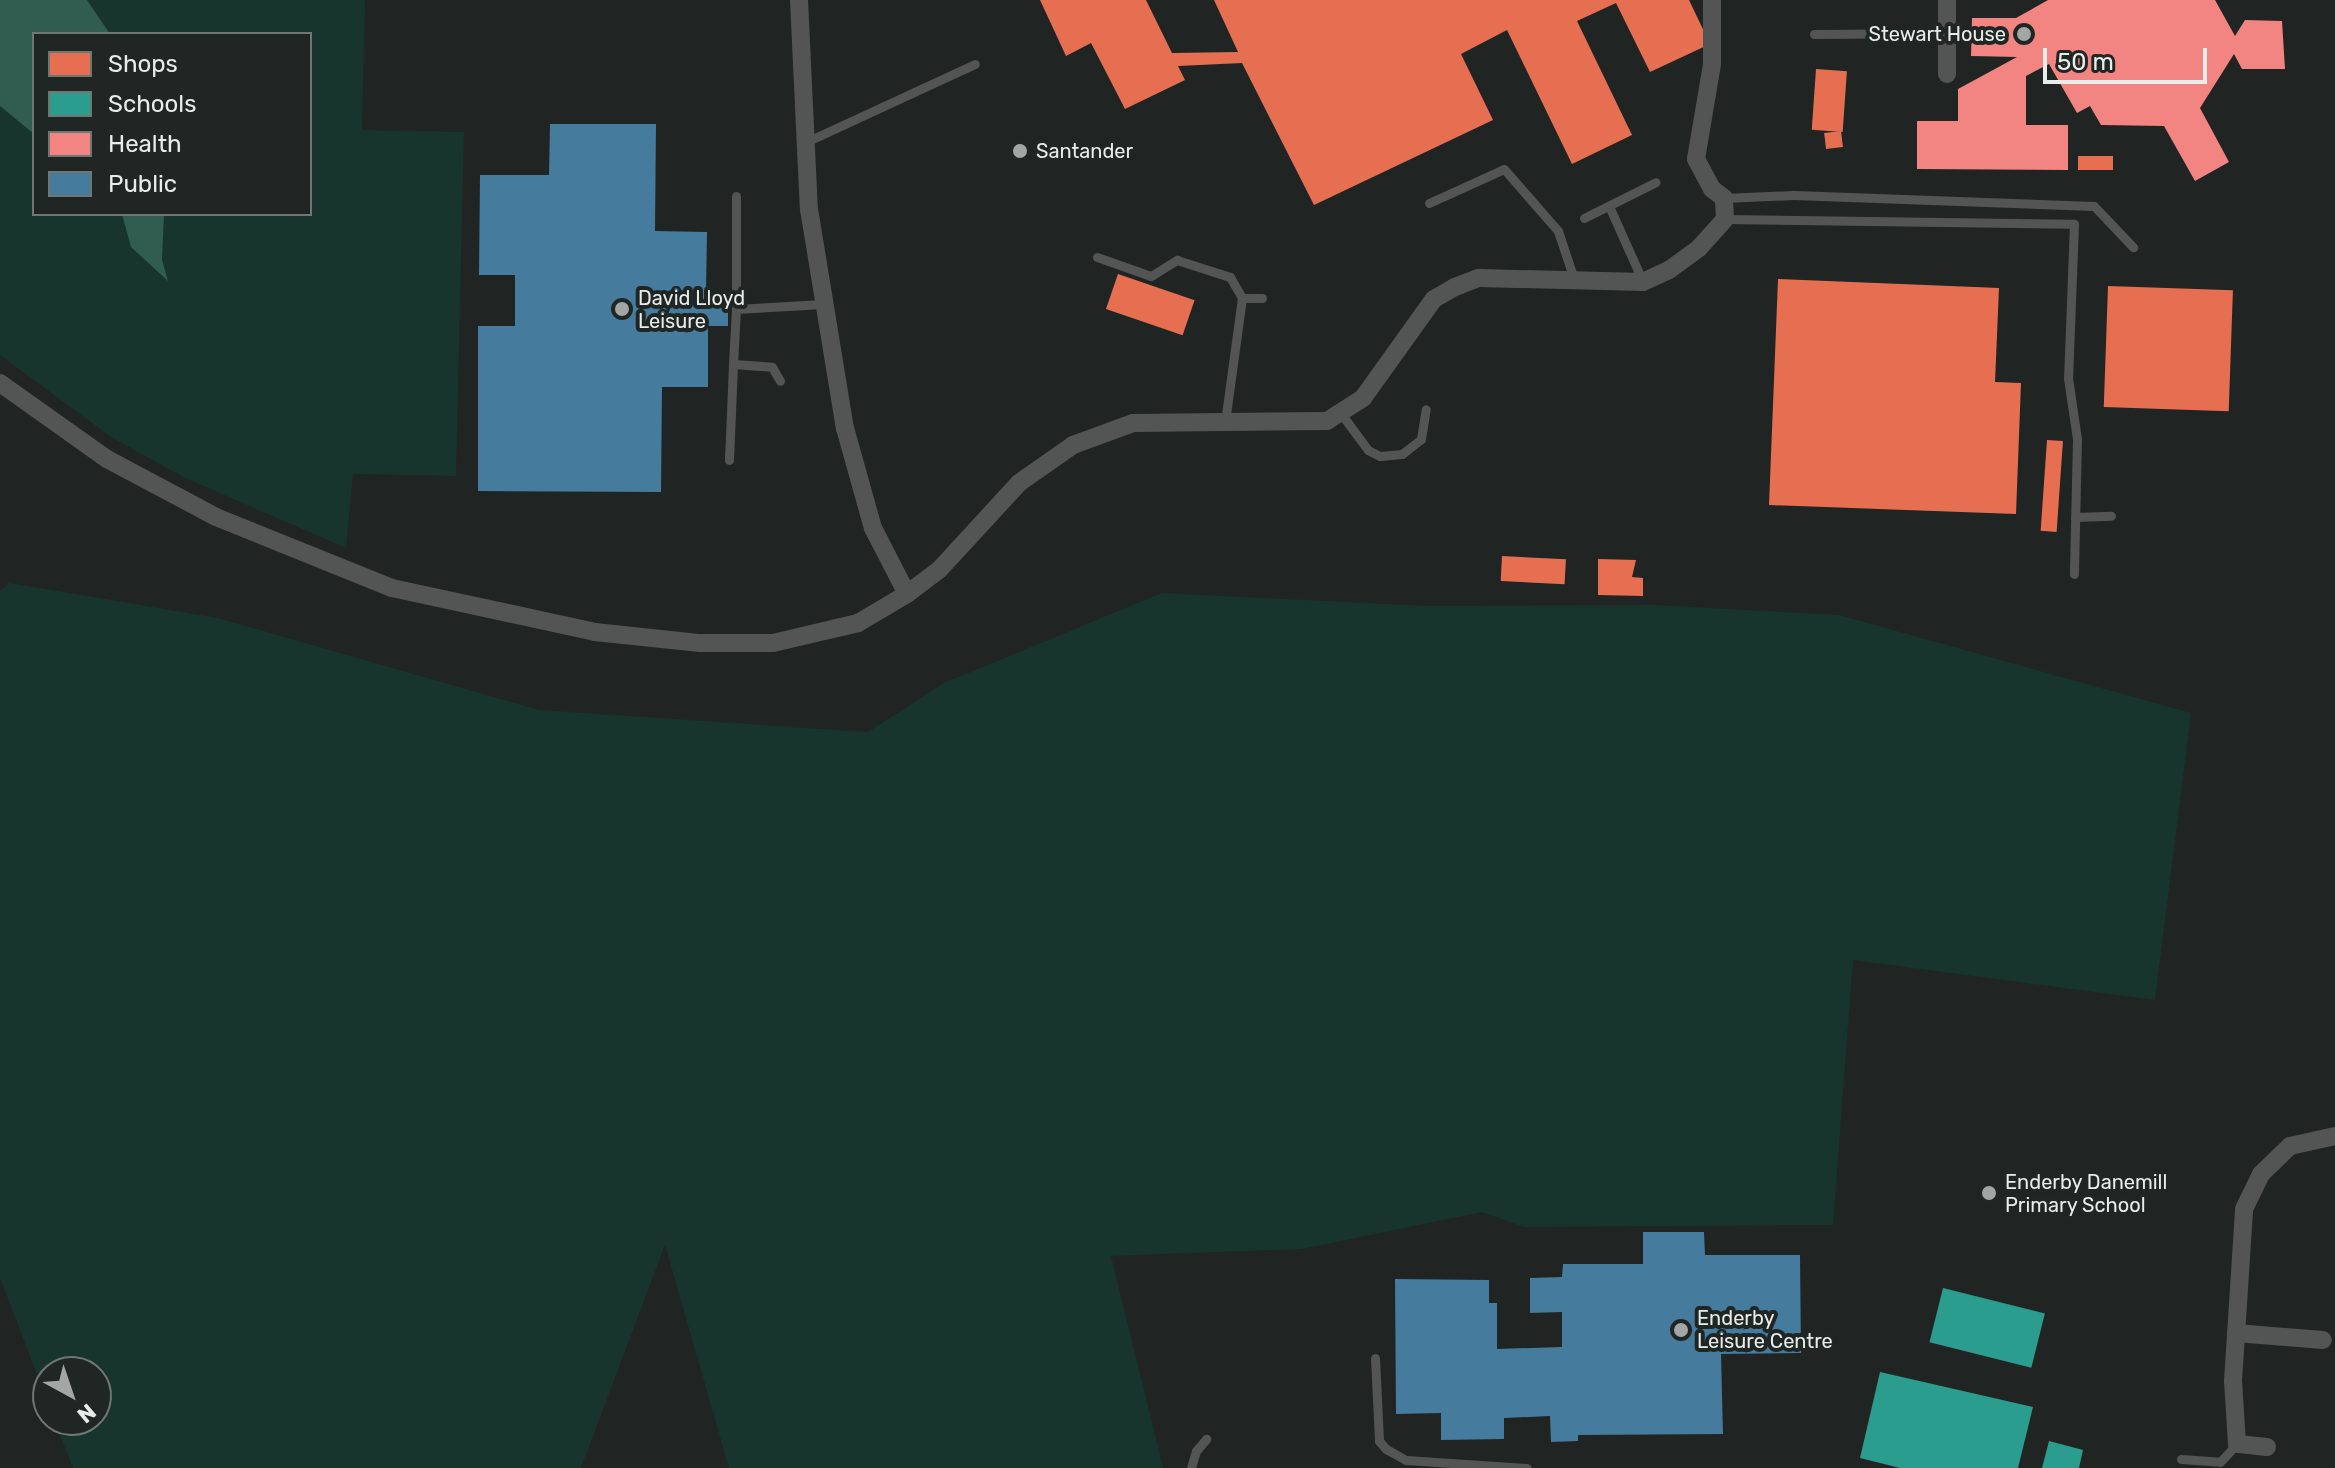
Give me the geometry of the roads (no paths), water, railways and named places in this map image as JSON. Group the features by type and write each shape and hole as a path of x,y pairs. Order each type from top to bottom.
{"street":[{"path":"799,0 803,144 823,304 845,428 873,528 907,594"},
{"path":"0,383 107,459 216,517 392,588 492,614 595,632 700,643 773,643 858,623 907,594 939,570 1019,483 1073,445 1133,423 1306,423 1342,415 1381,376 1434,299 1455,287 1479,278 1643,282 1699,248 1725,219 1724,198 1712,189 1696,159 1712,64 1712,0"},
{"path":"1947,0 1947,74"},
{"path":"2267,1447 2237,1444 2236,1333 2244,1209 2261,1174 2290,1146 2335,1136"},
{"path":"2236,1333 2323,1340"}],"lane":[{"path":"1814,34 1947,33"},
{"path":"803,144 975,64"},
{"path":"1429,203 1504,169 1558,231 1575,282"},
{"path":"1584,218 1656,182"},
{"path":"1724,198 1794,195 2094,206 2133,247"},
{"path":"729,460 736,309 736,196"},
{"path":"1609,206 1643,282"},
{"path":"1725,219 2074,224 2068,378 2077,439 2074,574"},
{"path":"1097,257 1151,276 1177,260 1230,277 1242,298 1225,422"},
{"path":"1242,298 1262,298"},
{"path":"736,309 823,304"},
{"path":"733,364 772,367 780,381"},
{"path":"1342,415 1368,450 1380,456 1402,454 1421,439 1426,409"},
{"path":"2075,517 2111,516"},
{"path":"1375,1358 1379,1441 1406,1460 1527,1468"},
{"path":"1191,1468 1196,1451 1206,1439"},
{"path":"2181,1459 2220,1462 2237,1444"}],"place":[{"name":"Stewart House","path":"2024,34"},
{"name":"Santander","path":"1020,151"},
{"name":"David Lloyd Leisure","path":"622,309"},
{"name":"Enderby Danemill Primary School","path":"1989,1193"},
{"name":"Enderby Leisure Centre","path":"1681,1330"}]}
